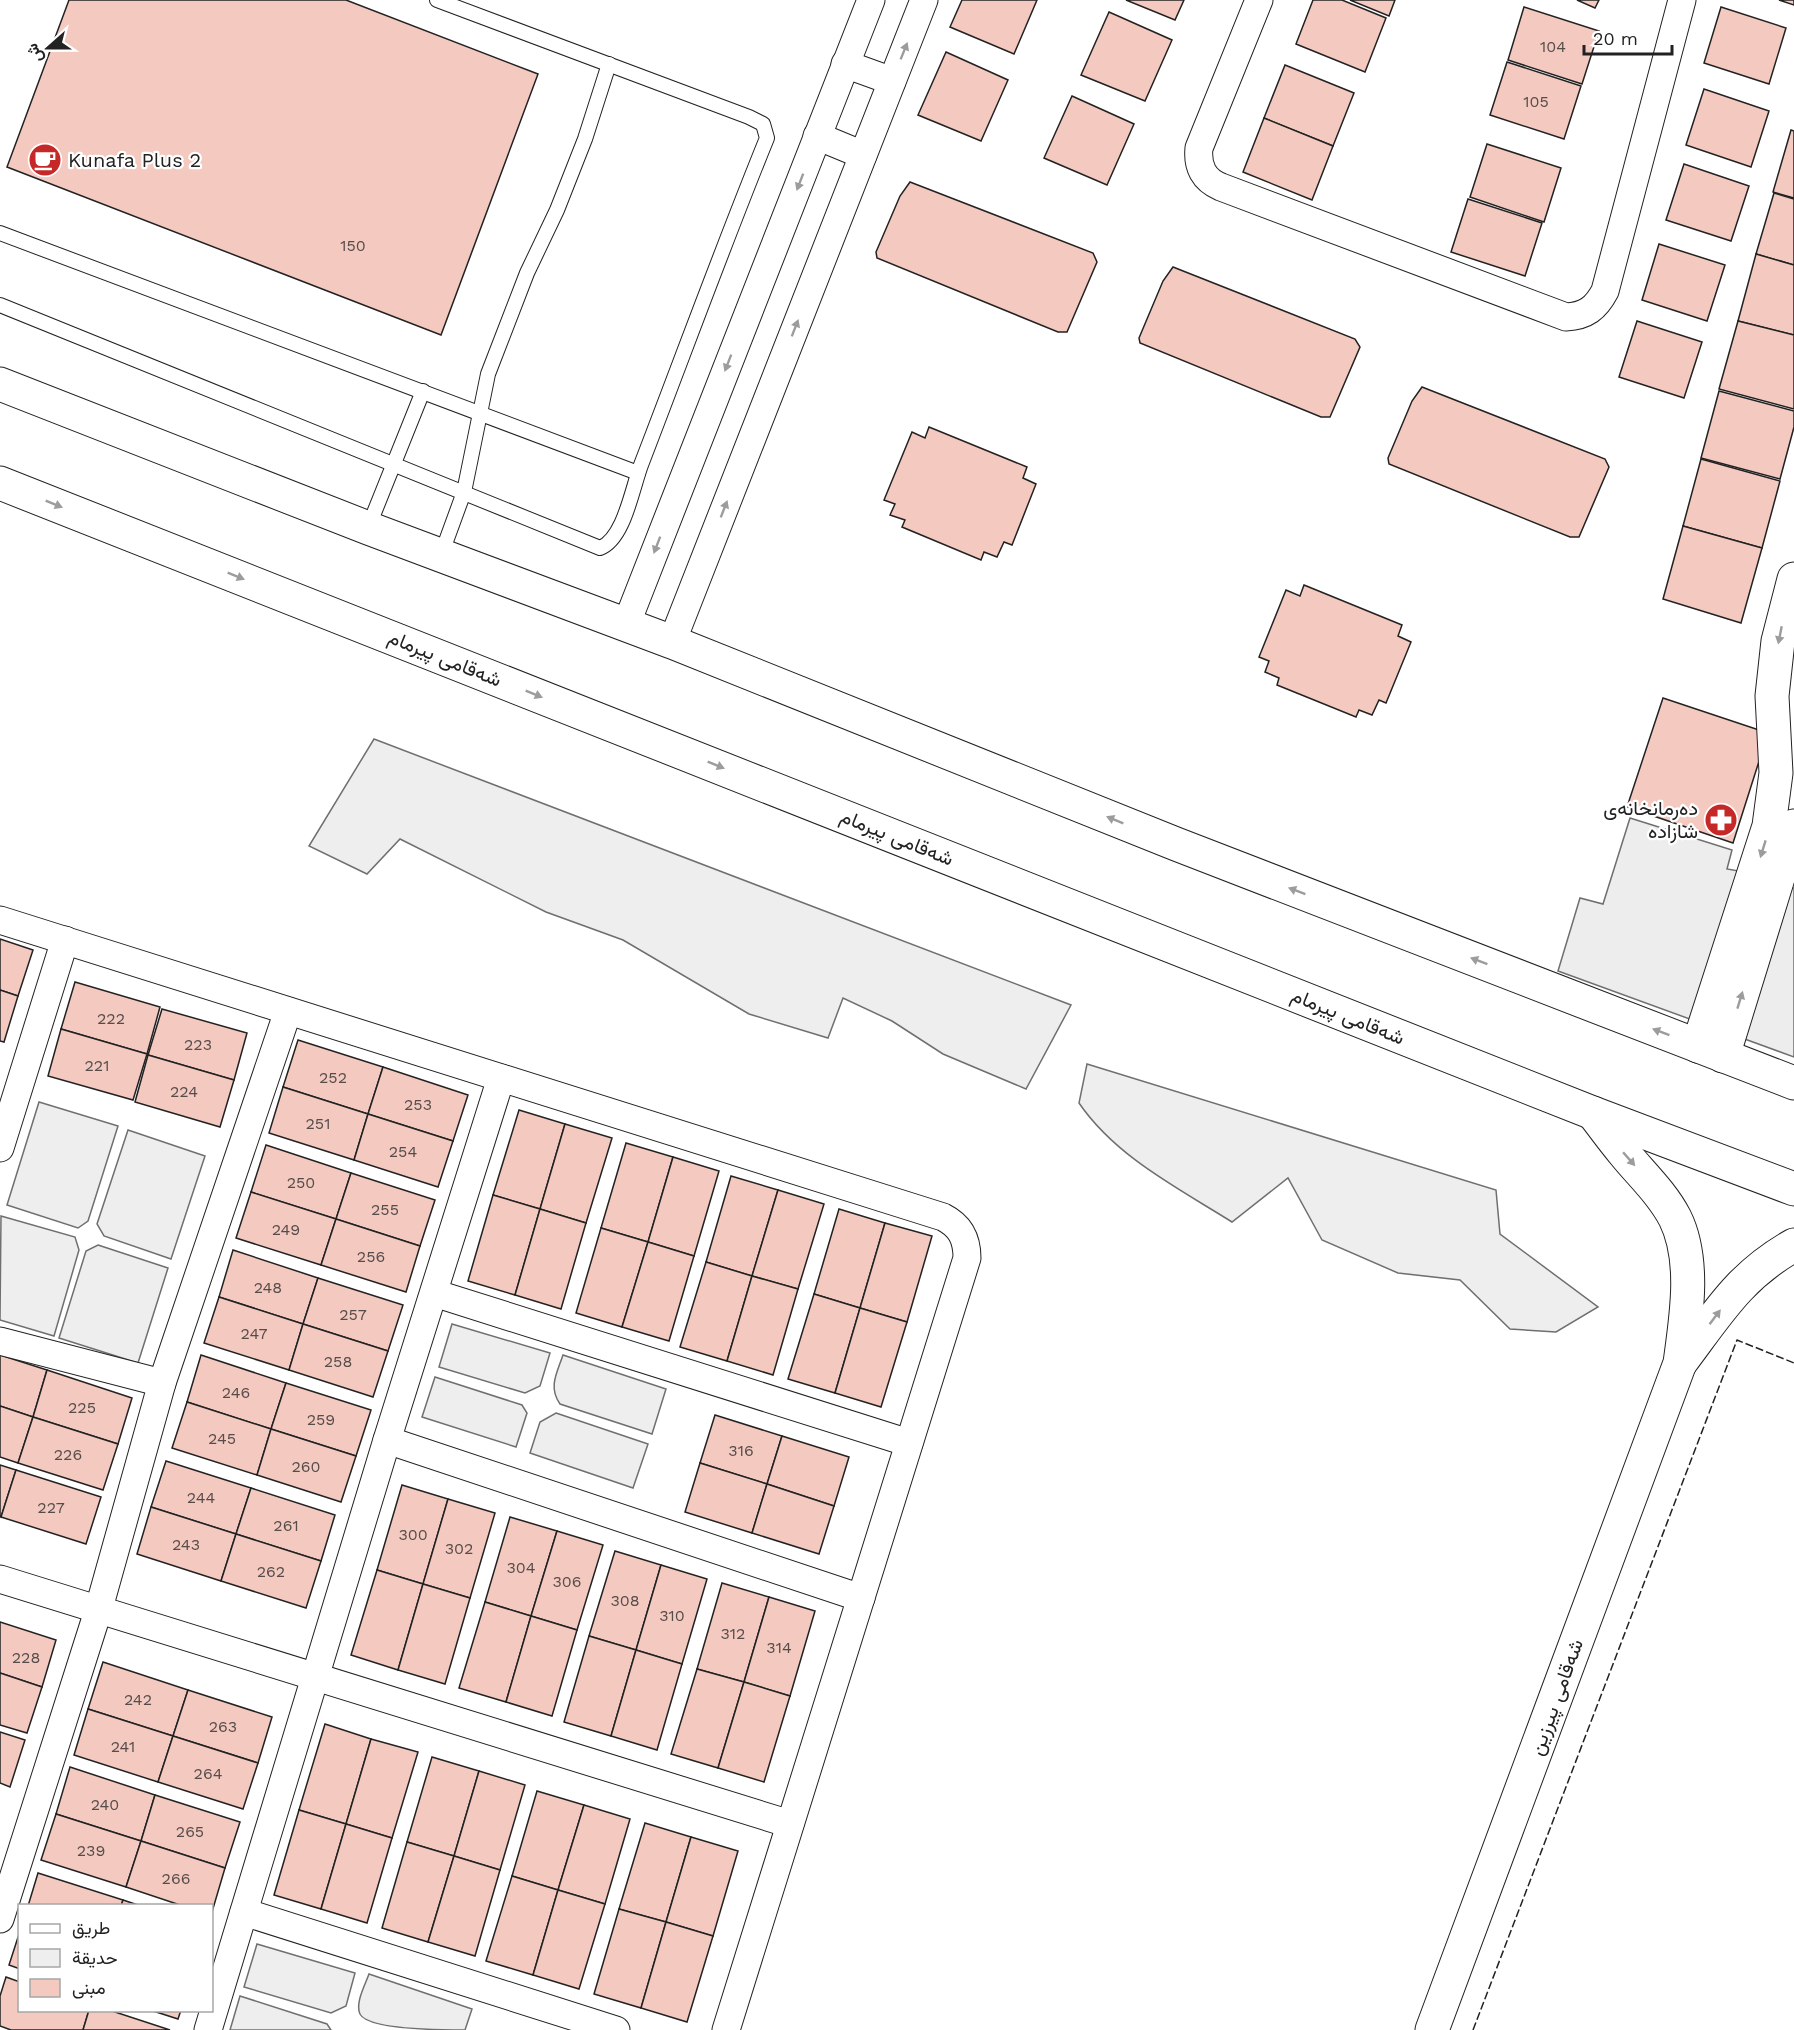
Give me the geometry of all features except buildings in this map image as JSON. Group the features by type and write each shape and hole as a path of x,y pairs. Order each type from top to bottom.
{"main road":[{"path":"0,384 368,528 672,642 1112,819 1710,1051 1793,1077"},
{"name":"شەقامی پیرمام","path":"0,483 1593,1113 1794,1189"},
{"path":"1710,1051 1787,812 1776,773 1783,722 1778,641 1794,579"},
{"path":"1593,1113 1656,1188 1675,1219 1683,1246 1686,1277 1685,1323 1680,1363"},
{"path":"1680,1363 1737,1286 1769,1260 1794,1245"},
{"name":"شەقامی پیرزین","path":"1432,2030 1680,1363"}],"street":[{"path":"626,625 871,0"},
{"path":"672,642 924,0"},
{"path":"1259,0 1199,148 1199,165 1207,179 1221,187 1566,317 1586,314 1594,308 1605,291 1682,0"},
{"path":"845,64 892,81"},
{"path":"818,136 863,155"},
{"path":"0,920 943,1217 957,1226 966,1241 967,1258 726,2030"},
{"path":"0,1148 65,940"},
{"path":"0,1919 99,1608 162,1383 288,1011"},
{"path":"208,2030 387,1440 501,1078"},
{"path":"434,1293 909,1443"},
{"path":"0,1341 162,1383"},
{"path":"387,1440 861,1598"},
{"path":"0,1579 790,1824"},
{"path":"244,1912 616,2030"}],"lane":[{"path":"0,305 600,548 609,545 617,536 638,473 767,138 763,124 437,0"},
{"path":"441,555 464,492 488,374 527,273 557,210 581,149 609,64"},
{"path":"0,233 638,473"},
{"path":"368,528 423,391"}],"green space":[{"path":"374,739 1071,1005 1026,1089 943,1054 892,1021 843,998 828,1038 749,1014 623,940 546,912 400,839 367,874 309,846"},
{"path":"1087,1064 1496,1190 1500,1234 1598,1307 1556,1332 1510,1329 1460,1280 1398,1273 1322,1240 1288,1178 1232,1222 1149,1170 1111,1140 1094,1122 1079,1103"},
{"path":"39,1102 118,1126 88,1221 78,1228 7,1205"},
{"path":"128,1130 205,1156 171,1259 104,1236 97,1224"},
{"path":"1,1216 75,1237 79,1250 54,1336 0,1320"},
{"path":"98,1245 168,1268 138,1363 59,1338 86,1251"},
{"path":"452,1324 550,1353 540,1386 525,1393 439,1367"},
{"path":"563,1355 666,1389 652,1434 560,1404 556,1398 554,1386"},
{"path":"435,1377 522,1405 527,1413 516,1447 422,1417"},
{"path":"556,1413 648,1444 633,1488 530,1453 540,1422"},
{"path":"257,1944 355,1973 346,2006 331,2013 244,1987"},
{"path":"369,1974 472,2009 465,2030 407,2028 366,2019 360,2014 359,2005"},
{"path":"240,1996 327,2024 331,2030 230,2030"}],"shaded area":[{"path":"1630,818 1732,850 1727,869 1755,874 1794,888 1794,1057 1558,971 1580,898 1603,904"}],"fence":[{"path":"1473,2030 1737,1340 1794,1363"}],"place":[{"name":"Kunafa Plus 2","path":"45,160"},
{"name":"دەرمانخانەی شازادە","path":"1721,820"}]}
